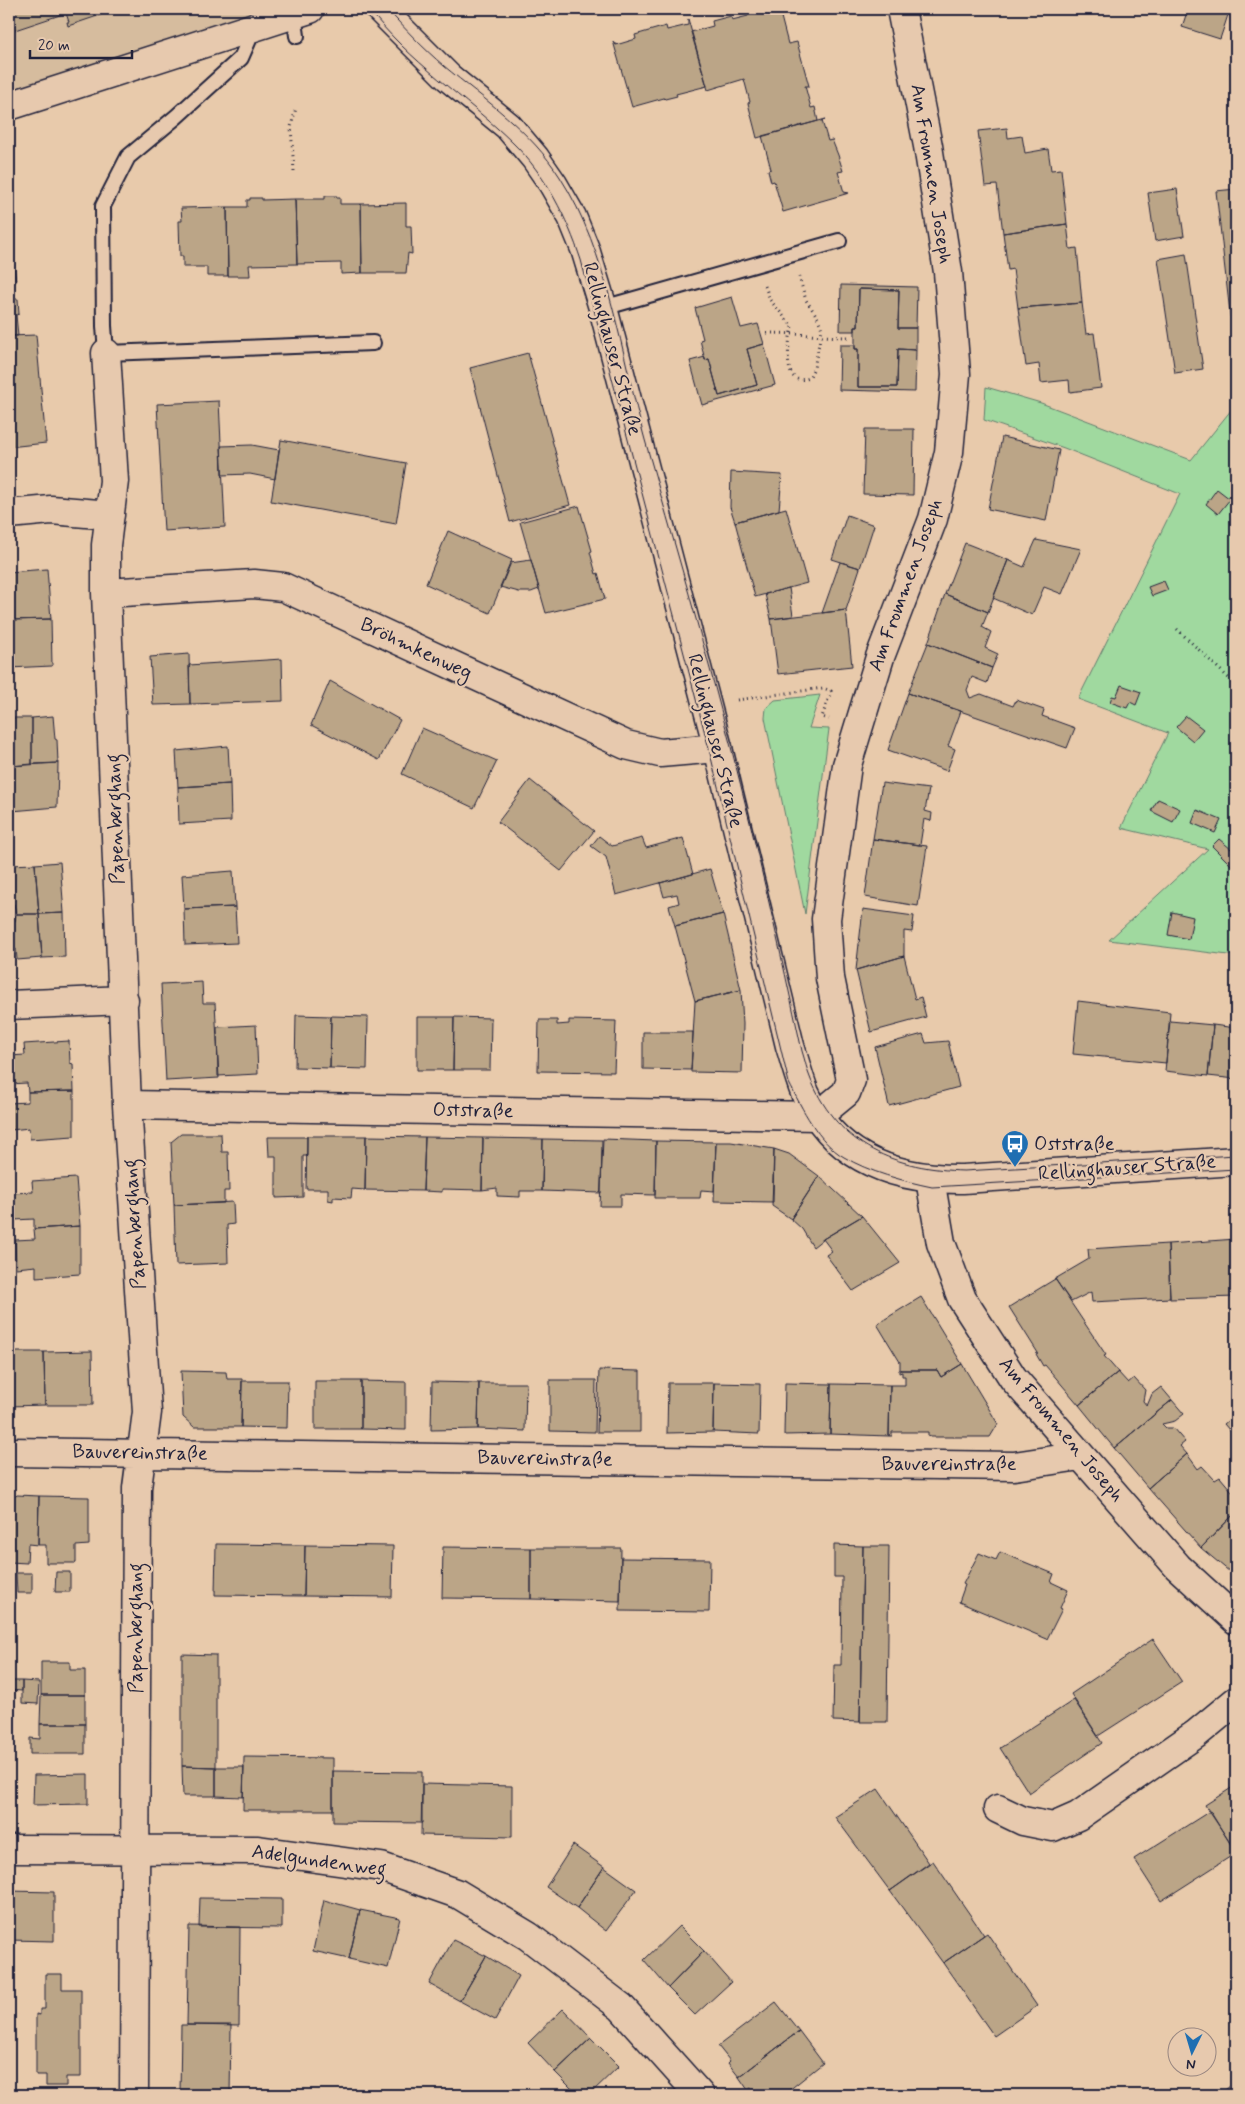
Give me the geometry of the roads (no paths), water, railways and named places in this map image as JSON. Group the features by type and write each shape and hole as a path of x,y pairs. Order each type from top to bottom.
{"street":[{"name":"Rellinghauser Straße","path":"380,9 448,78 508,126 535,158 553,184 572,217 585,249 603,308 718,748 790,1046 806,1094 818,1116 845,1145 868,1160 892,1171 930,1179 981,1178 1236,1162"},
{"name":"Am Frommen Joseph","path":"818,1116 846,1093 851,1080 830,978 826,919 847,764 880,657 933,519 949,452 956,374 948,272 928,146 901,9"},
{"path":"9,106 256,26 300,20"},
{"name":"Papenberghang","path":"106,353 114,482 106,545 106,593 127,1105 147,1412 137,1488 134,2095"},
{"path":"9,514 51,510 110,515"},
{"name":"Bröhmkenweg","path":"106,593 254,584 283,587 626,745 660,753 718,748"},
{"path":"9,1005 124,1000"},
{"name":"Oststraße","path":"127,1105 818,1116"},
{"name":"Am Frommen Joseph","path":"930,1179 941,1243 962,1299 1013,1378 1178,1566 1236,1620"},
{"name":"Bauvereinstraße","path":"9,1452 142,1452 1014,1466 1080,1456"},
{"path":"998,1809 1023,1821 1053,1827 1078,1816 1196,1734 1236,1701"},
{"name":"Adelgundenweg","path":"9,1849 258,1850 380,1867 458,1894 528,1936 621,2007 700,2095"}],"lane":[{"path":"256,26 241,58 176,117 128,157 103,206 106,353 373,342"},
{"path":"603,308 839,241"}],"tram line":[{"path":"369,9 420,63 495,126 525,155 545,183 569,228 581,260 709,749 789,1083 819,1134 835,1151 864,1167 932,1187 1236,1169"},
{"path":"387,9 415,39 507,117 535,145 560,177 577,207 591,238 612,305 636,407 731,747 768,898 802,1051 810,1077 823,1103 837,1122 854,1138 872,1150 893,1159 939,1169 964,1171 1236,1155"}],"place":[{"name":"Oststraße","path":"1015,1168"}]}
